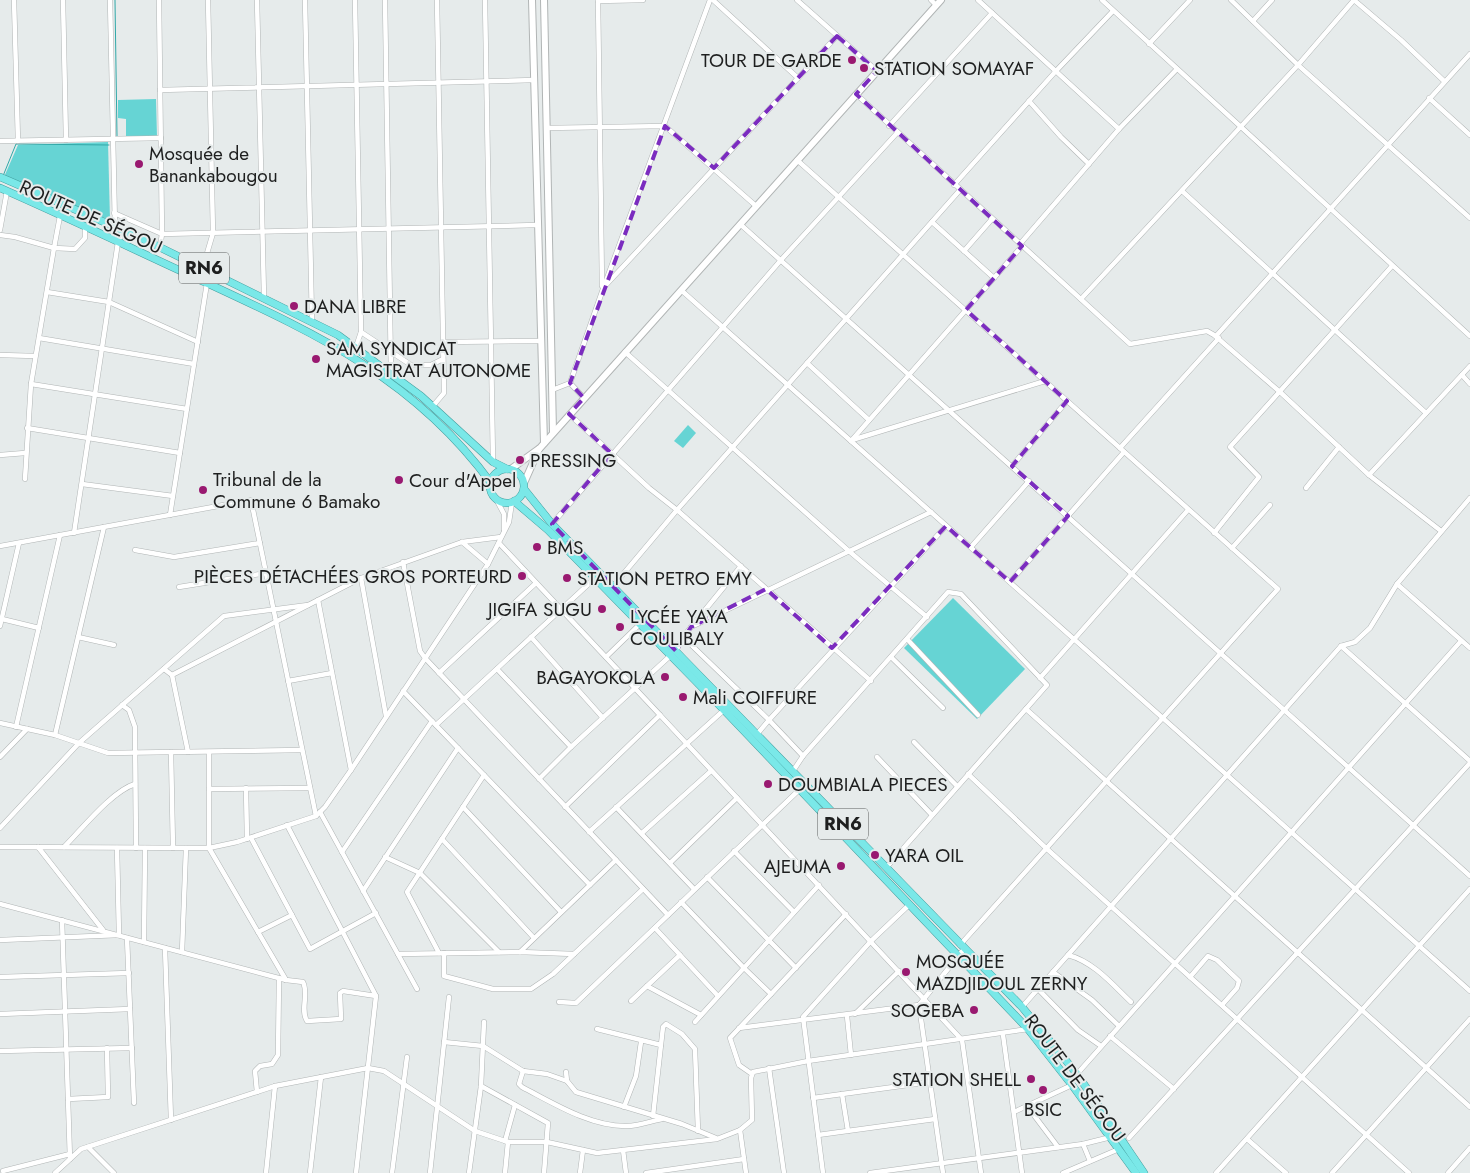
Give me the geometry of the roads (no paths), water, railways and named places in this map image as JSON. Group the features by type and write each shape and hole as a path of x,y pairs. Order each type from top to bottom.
{"highway":[{"name":"ROUTE DE SÉGOU","path":"0,177 115,226 203,267 312,321 356,346 433,406 493,462 521,477 524,486 552,524 614,585 1022,1007 1077,1074 1144,1173"},
{"name":"ROUTE DE SÉGOU","path":"0,188 327,340 388,379 428,411 475,462 491,483 496,499 506,503 513,502 548,530 724,710 1028,1030 1111,1136 1136,1173"},
{"path":"491,483 496,473 509,469"},
{"path":"513,502 522,494 524,486"}],"main road":[{"path":"524,486 542,445 532,0"},
{"path":"544,0 553,432"},
{"path":"509,469 542,445 939,3"}],"street":[{"path":"14,0 18,141"},
{"path":"63,0 66,140"},
{"path":"110,0 115,226"},
{"path":"159,0 162,234 160,247"},
{"path":"203,267 214,233 208,0"},
{"path":"257,0 264,298"},
{"path":"306,0 312,321"},
{"path":"355,0 361,332 356,346"},
{"path":"385,0 391,373"},
{"path":"433,406 444,393 437,0"},
{"path":"485,0 493,462"},
{"path":"602,289 598,126 598,1 643,0"},
{"path":"570,384 602,289 712,0 798,78"},
{"path":"797,0 877,71"},
{"path":"931,0 939,3"},
{"path":"978,0 1119,129"},
{"path":"1102,0 1470,336"},
{"path":"1149,44 1190,0"},
{"path":"1231,0 1298,65 1470,218"},
{"path":"1253,21 1272,0"},
{"path":"1081,299 1298,65 1354,0 1401,40 1444,81"},
{"path":"954,186 1055,72 1113,11"},
{"path":"890,126 992,13"},
{"path":"602,289 837,36"},
{"path":"1010,582 1068,516 1217,337 1470,54"},
{"path":"851,440 994,278 1119,129 1177,70"},
{"path":"160,90 534,80"},
{"path":"856,94 954,186 1130,344 1207,331 1217,337 1280,392 1369,475 1441,531"},
{"path":"1430,98 1470,135"},
{"path":"1029,101 1060,137 1089,164"},
{"path":"547,128 665,126 756,206"},
{"path":"552,524 781,260 897,133"},
{"path":"0,141 161,138"},
{"path":"739,1028 802,1022 919,1005 958,955 962,947 1047,848 1278,589 798,160"},
{"path":"614,585 677,510 960,190"},
{"path":"0,230 8,191"},
{"path":"1182,191 1336,329 1426,413"},
{"path":"114,213 162,234 537,225"},
{"path":"25,479 25,454 31,384 60,216"},
{"path":"964,251 992,219"},
{"path":"932,222 994,278"},
{"path":"740,224 1470,876"},
{"path":"0,235 15,236 54,248 75,249 85,238 85,227"},
{"path":"74,532 118,242 123,230"},
{"path":"1214,533 1259,477 1230,448 1392,266"},
{"path":"170,515 207,283"},
{"path":"681,290 1470,991"},
{"path":"47,292 109,302 198,342"},
{"path":"361,332 412,365 432,365 443,359"},
{"path":"39,338 194,364"},
{"path":"443,342 540,341"},
{"path":"625,352 850,552 927,617"},
{"path":"0,355 35,356"},
{"path":"807,363 869,420"},
{"path":"1369,475 1470,366"},
{"path":"1462,375 1470,384"},
{"path":"851,440 1045,381"},
{"path":"31,384 187,409"},
{"path":"552,390 570,384"},
{"path":"570,384 584,398"},
{"path":"1012,466 1067,401"},
{"path":"569,414 649,488 677,510 871,681"},
{"path":"27,428 180,453"},
{"path":"1306,488 1339,447"},
{"path":"0,455 25,454"},
{"path":"971,547 1029,481"},
{"path":"82,484 173,496"},
{"path":"1022,1007 1341,646 1355,642 1370,628 1398,584 1470,498"},
{"path":"496,499 504,514 503,532"},
{"path":"0,546 251,500 316,816"},
{"path":"0,847 209,848 248,838 316,816 351,770 488,564 511,515 513,502"},
{"path":"1232,548 1270,505"},
{"path":"1040,678 1188,510"},
{"path":"691,627 766,589 850,552 931,512"},
{"path":"758,733 832,648 892,586 946,526"},
{"path":"55,735 104,527"},
{"path":"16,727 60,535"},
{"path":"172,674 361,578 462,542 501,537"},
{"path":"462,542 488,564"},
{"path":"0,626 18,543"},
{"path":"135,550 174,557 260,543"},
{"path":"499,543 962,1040 981,1173"},
{"path":"403,562 420,651 425,658 668,915"},
{"path":"676,651 683,637 741,566"},
{"path":"179,587 266,573"},
{"path":"361,578 386,716"},
{"path":"342,852 434,723 464,699 594,579"},
{"path":"438,673 536,583"},
{"path":"1398,584 1470,648"},
{"path":"793,771 803,756 948,592 958,592 1047,685 886,868"},
{"path":"318,600 351,770"},
{"path":"0,828 79,743 224,616 308,605"},
{"path":"2,619 39,628"},
{"path":"606,658 640,624"},
{"path":"78,637 114,645"},
{"path":"531,637 603,718"},
{"path":"683,637 769,720 803,756"},
{"path":"907,639 978,715"},
{"path":"1077,1074 1461,641"},
{"path":"1129,1138 1470,762 1341,646"},
{"path":"539,778 670,656"},
{"path":"891,657 943,708"},
{"path":"164,669 172,674 188,752"},
{"path":"497,669 571,747"},
{"path":"288,681 332,674"},
{"path":"403,691 590,885"},
{"path":"122,705 129,710 134,720 136,848"},
{"path":"1026,709 1470,1107"},
{"path":"589,832 724,710"},
{"path":"565,807 660,716"},
{"path":"0,723 55,735 108,753 302,750"},
{"path":"0,756 27,729"},
{"path":"914,742 957,786"},
{"path":"363,891 458,748"},
{"path":"171,752 173,848"},
{"path":"209,752 209,848 286,980"},
{"path":"877,757 932,815"},
{"path":"642,833 711,771"},
{"path":"968,774 1110,906 1409,1173"},
{"path":"484,775 407,892 442,953 444,976 493,989 531,989 553,974 643,889"},
{"path":"64,848 111,800 128,786 136,784"},
{"path":"246,788 248,838 310,949 376,913"},
{"path":"209,789 310,788"},
{"path":"559,1002 576,1003 799,790"},
{"path":"670,863 737,798"},
{"path":"463,807 561,912"},
{"path":"616,808 642,833 694,890"},
{"path":"320,812 417,989"},
{"path":"288,825 376,996 356,1173"},
{"path":"442,839 534,938"},
{"path":"38,848 104,932"},
{"path":"117,848 119,935"},
{"path":"144,942 145,848"},
{"path":"182,952 186,848"},
{"path":"734,851 794,912"},
{"path":"385,858 420,873 499,952"},
{"path":"520,952 616,860"},
{"path":"707,878 796,968"},
{"path":"694,1022 819,885"},
{"path":"1216,1173 1470,890"},
{"path":"681,902 771,994"},
{"path":"0,904 305,984 304,1013 307,1021 341,1019 340,993 343,991 376,996"},
{"path":"823,1173 802,1017 871,941 909,905"},
{"path":"752,1074 739,1065 730,1038 846,914"},
{"path":"258,932 292,915"},
{"path":"62,920 70,1156"},
{"path":"654,928 718,996"},
{"path":"0,940 119,935"},
{"path":"127,938 134,1103"},
{"path":"165,948 171,1120"},
{"path":"398,954 520,952 574,954"},
{"path":"631,1001 680,955"},
{"path":"1068,955 1082,959 1090,964 1131,1002"},
{"path":"1190,977 1208,956 1217,960 1239,981 1238,988 1222,1005"},
{"path":"854,1015 899,971"},
{"path":"1053,972 1092,1000 1119,1026"},
{"path":"0,977 129,973"},
{"path":"257,1092 255,1071 260,1066 272,1064 278,1055 278,978"},
{"path":"648,986 701,1015"},
{"path":"1038,989 1078,1030 1101,1046"},
{"path":"430,1173 449,997"},
{"path":"919,1005 943,1173"},
{"path":"0,1014 130,1010"},
{"path":"847,1016 852,1056"},
{"path":"1332,1173 1470,1019"},
{"path":"469,1173 480,1086 484,1022"},
{"path":"653,1116 662,1027 666,1024 682,1034 695,1049 698,1131"},
{"path":"597,1030 641,1042 661,1045"},
{"path":"752,1074 753,1072 769,1068 1028,1030"},
{"path":"1003,1035 1022,1173"},
{"path":"1110,1036 1174,1089"},
{"path":"444,1042 483,1046 522,1071 547,1074 567,1081 576,1092 663,1118 717,1139"},
{"path":"624,1107 636,1076 641,1042"},
{"path":"68,1099 108,1097 107,1048"},
{"path":"0,1051 132,1048"},
{"path":"392,1173 407,1058"},
{"path":"57,1172 70,1156 81,1149 275,1086 368,1068 384,1071 403,1082 475,1131 506,1141 547,1142 597,1153 717,1139 740,1130 752,1120 752,1074"},
{"path":"769,1068 784,1173"},
{"path":"522,1071 518,1084 522,1087 559,1106 602,1123 628,1126 663,1118"},
{"path":"566,1072 567,1081"},
{"path":"310,1173 321,1076"},
{"path":"813,1098 930,1082"},
{"path":"1014,1112 1072,1085"},
{"path":"266,1173 275,1086"},
{"path":"480,1086 548,1123 544,1173"},
{"path":"842,1094 848,1131"},
{"path":"504,1173 506,1141 515,1105"},
{"path":"1027,1106 1058,1147"},
{"path":"818,1135 935,1119"},
{"path":"740,1130 746,1173"},
{"path":"870,1173 1083,1144 1111,1136"},
{"path":"1247,1139 1286,1173"},
{"path":"1083,1144 1090,1161"},
{"path":"88,1147 114,1173"},
{"path":"1448,1173 1470,1148"},
{"path":"1063,1173 1119,1149"},
{"path":"580,1173 583,1150"},
{"path":"623,1150 626,1173"},
{"path":"3,1170 70,1156"},
{"path":"646,1173 744,1159"}],"waterway":[{"path":"115,0 117,136"},
{"path":"3,176 16,144 109,145"}],"place":[{"name":"TOUR DE GARDE","path":"852,60"},
{"name":"STATION SOMAYAF","path":"864,68"},
{"name":"Mosquée de Banankabougou","path":"139,164"},
{"name":"DANA LIBRE","path":"294,306"},
{"name":"SAM SYNDICAT MAGISTRAT AUTONOME","path":"316,359"},
{"name":"PRESSING","path":"520,460"},
{"name":"Cour d'Appel","path":"399,480"},
{"name":"Tribunal de la Commune 6 Bamako","path":"203,490"},
{"name":"BMS","path":"537,547"},
{"name":"PIÈCES DÉTACHÉES GROS PORTEURD","path":"522,576"},
{"name":"STATION PETRO EMY","path":"567,578"},
{"name":"JIGIFA SUGU","path":"602,609"},
{"name":"LYCÉE YAYA COULIBALY","path":"620,627"},
{"name":"BAGAYOKOLA","path":"665,677"},
{"name":"Mali COIFFURE","path":"683,697"},
{"name":"DOUMBIALA PIECES","path":"768,784"},
{"name":"YARA OIL","path":"875,855"},
{"name":"AJEUMA","path":"841,866"},
{"name":"MOSQUÉE MAZDJIDOUL ZERNY","path":"906,972"},
{"name":"SOGEBA","path":"974,1010"},
{"name":"STATION SHELL","path":"1031,1079"},
{"name":"BSIC","path":"1043,1090"}]}
